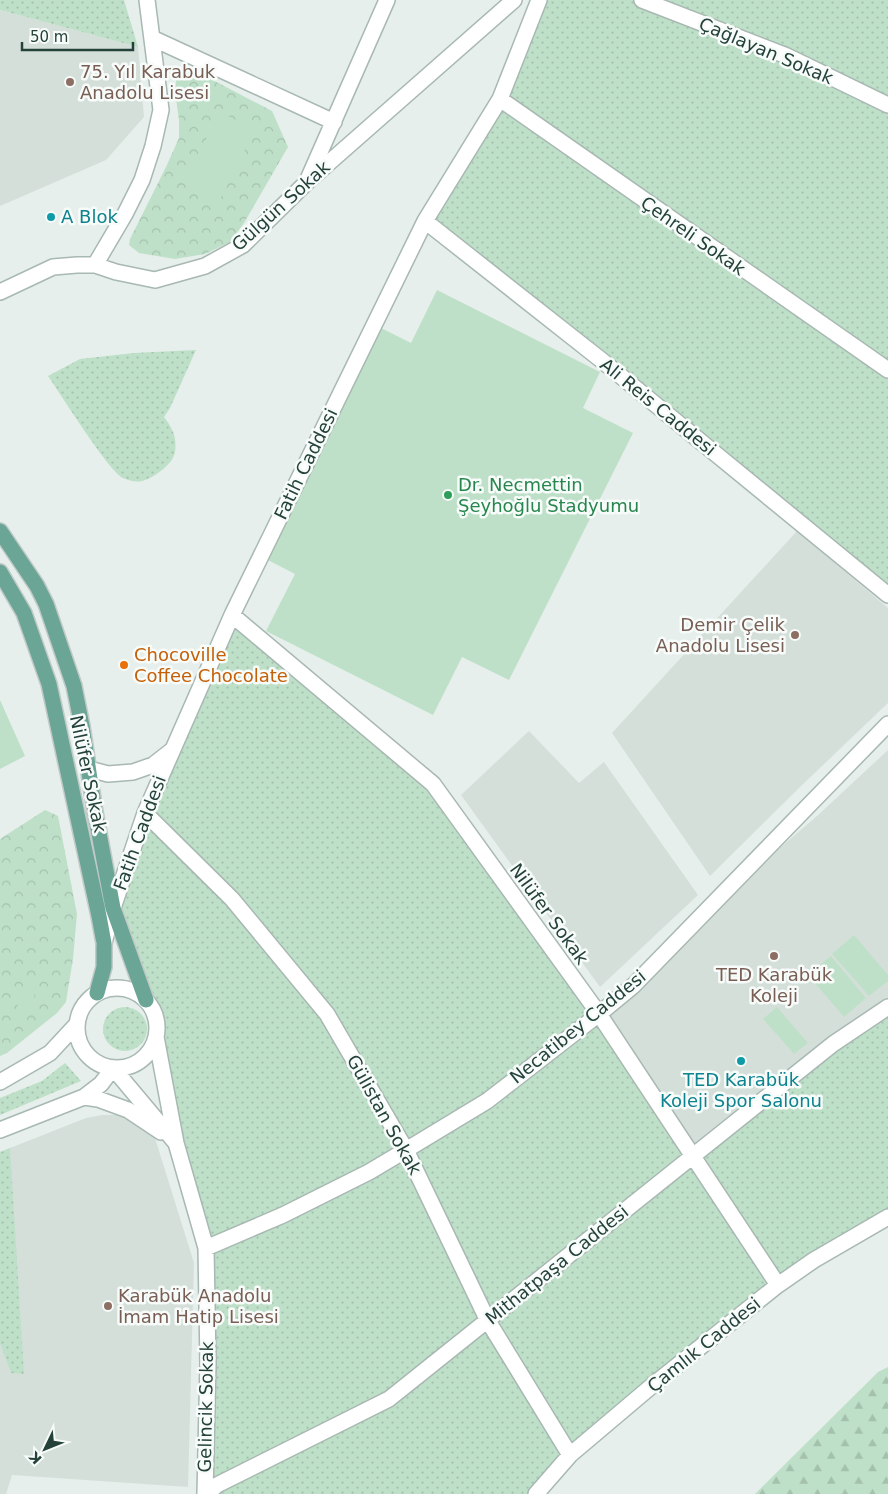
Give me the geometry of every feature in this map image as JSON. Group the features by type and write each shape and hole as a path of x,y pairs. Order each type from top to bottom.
{"main road":[{"name":"Nilüfer Sokak","path":"0,531 37,586 46,604 74,686 82,726 94,812 113,908 146,1000"},
{"name":"Nilüfer Sokak","path":"0,572 24,613 50,684 104,943 104,967 97,993"}],"street":[{"path":"95,265 125,214 142,180 153,146 161,110 147,0"},
{"path":"307,182 387,0"},
{"name":"Gülgün Sokak","path":"0,292 53,267 95,265 116,272 155,280 205,266 243,245 307,182 514,0"},
{"name":"Fatih Caddesi","path":"104,943 113,908 145,813 232,615 425,222 500,99 539,0"},
{"name":"Çağlayan Sokak","path":"642,0 787,56 888,105"},
{"path":"152,38 334,122"},
{"name":"Çehreli Sokak","path":"500,99 888,370"},
{"name":"Ali Reis Caddesi","path":"425,222 600,359 888,596"},
{"name":"Nilüfer Sokak","path":"232,615 433,784 599,1014 778,1285"},
{"name":"Necatibey Caddesi","path":"206,1248 283,1215 369,1172 406,1150 487,1100 599,1014 633,986 888,724"},
{"name":"Nilüfer Sokak","path":"88,769 108,774 133,772 153,765 172,750"},
{"name":"Gülistan Sokak","path":"145,813 232,899 327,1014 406,1150 488,1321 570,1455"},
{"path":"109,988 122,988 135,992 146,1000 154,1011 157,1024 156,1038 152,1050 131,1067 118,1069 104,1067 92,1061 83,1051 77,1039 76,1026 79,1012 86,1001 97,993 109,988"},
{"name":"Mithatpaşa Caddesi","path":"206,1494 217,1485 389,1398 488,1321 833,1044 888,1007"},
{"path":"0,1082 50,1053 76,1026"},
{"name":"Gelincik Sokak","path":"156,1038 176,1143 206,1248 208,1363 206,1494"},
{"path":"0,1130 84,1097 101,1084 113,1068"},
{"path":"113,1068 176,1143"},
{"path":"84,1097 98,1099 128,1110 176,1143"},
{"name":"Çamlık Caddesi","path":"536,1494 570,1455 654,1384 778,1285 814,1260 888,1217"}],"shaded area":[{"name":"75. Yıl Karabuk Anadolu Lisesi","path":"0,10 138,47 144,117 106,160 0,206"},
{"name":"Demir Çelik Anadolu Lisesi","path":"797,531 888,608 888,703 710,876 612,733"},
{"path":"529,731 579,783 604,762 698,895 600,987 461,795"},
{"name":"TED Karabük Koleji","path":"888,750 888,1000 693,1155 599,1014 704,913 817,816"},
{"name":"Karabük Anadolu İmam Hatip Lisesi","path":"102,1115 119,1115 135,1120 155,1138 194,1263 188,1487 12,1475 6,1494 0,1494 0,1152 86,1118"}],"green space":[{"path":"0,0 124,0 138,47 0,10"},
{"path":"539,0 888,0 888,595 425,221 500,99"},
{"path":"186,66 272,111 288,147 244,223 230,242 205,254 175,259 139,253 129,245 130,239 179,138 179,120 175,91 177,74"},
{"path":"220,112 255,130 219,201 184,183"},
{"name":"Dr. Necmettin Şeyhoğlu Stadyumu","path":"437,290 600,372 583,408 633,433 509,680 462,657 433,715 266,631 295,574 264,558 379,327 411,343"},
{"path":"196,350 170,408 164,417 175,437 174,456 159,473 143,481 125,479 116,473 96,448 48,376 80,359 134,353"},
{"path":"232,615 433,784 693,1155 888,1007 888,1217 814,1260 570,1455 536,1494 204,1494 206,1248 156,1037 155,1018 146,1000 113,908"},
{"path":"0,700 25,756 0,769"},
{"path":"45,810 58,816 77,914 73,959 66,1002 57,1013 7,1053 0,1056 0,839"},
{"path":"854,935 888,975 888,981 869,996 832,954"},
{"path":"831,956 866,998 844,1017 808,975"},
{"path":"31,985 39,1011 21,1017 13,990"},
{"path":"125,1007 137,1011 143,1017 147,1029 143,1041 137,1047 125,1051 113,1047 107,1041 103,1029 107,1017 113,1011"},
{"path":"777,1007 808,1043 794,1054 763,1019"},
{"path":"65,1063 81,1081 0,1115 0,1098 42,1081"},
{"path":"10,1148 24,1374 11,1373 0,1343 0,1152"},
{"path":"888,1367 888,1494 755,1494 878,1372"}],"place":[{"name":"75. Yıl Karabuk Anadolu Lisesi","path":"70,82"},
{"name":"A Blok","path":"51,217"},
{"name":"Dr. Necmettin Şeyhoğlu Stadyumu","path":"448,495"},
{"name":"Demir Çelik Anadolu Lisesi","path":"795,635"},
{"name":"Chocoville Coffee Chocolate","path":"124,665"},
{"name":"TED Karabük Koleji","path":"774,956"},
{"name":"TED Karabük Koleji Spor Salonu","path":"741,1061"},
{"name":"Karabük Anadolu İmam Hatip Lisesi","path":"108,1306"}]}
